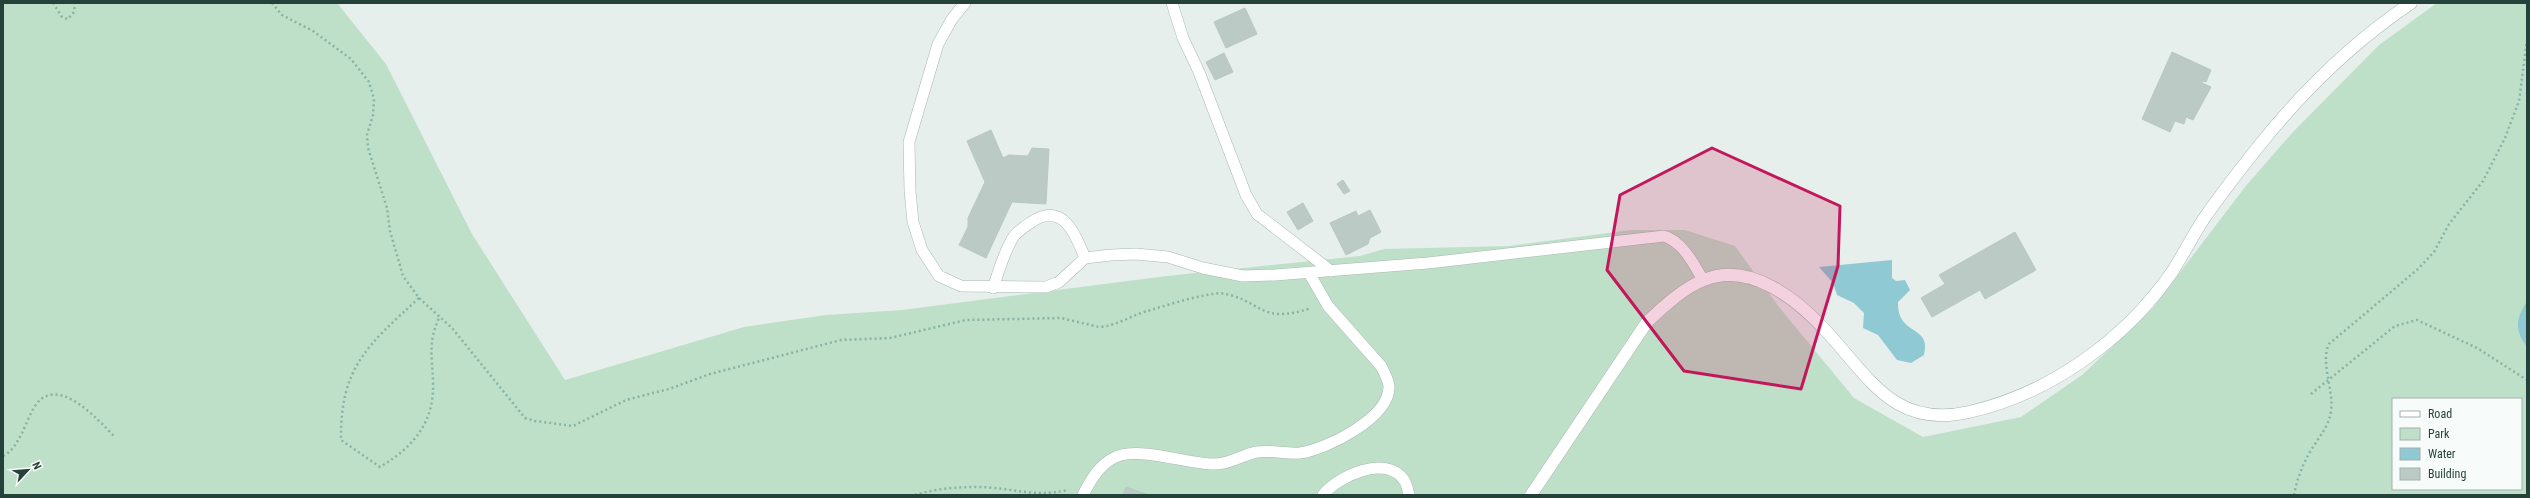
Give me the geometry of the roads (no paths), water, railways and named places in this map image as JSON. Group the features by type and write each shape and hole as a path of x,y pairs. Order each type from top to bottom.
{"street":[{"path":"1531,495 1647,322 1667,304 1703,280 1722,275 1739,275 1775,288 1810,313 1873,385 1907,408 1922,414 1948,416 1993,406 2060,377 2126,325 2171,273 2204,218 2291,106 2345,55 2389,18 2411,3"}],"lane":[{"path":"965,3 952,19 938,44 928,72 909,142 910,190 913,222 922,250 939,276 961,286 994,288 1046,287 1059,282 1085,258 1136,254 1168,257 1203,268 1243,276 1309,273 1428,263 1664,236 1673,239 1683,250 1703,280"},
{"path":"1172,3 1182,38 1199,72 1246,195 1257,214 1331,271"},
{"path":"994,288 1002,262 1014,237 1040,217 1056,215 1064,218 1071,228 1085,258"},
{"path":"1085,490 1105,463 1120,455 1126,454 1166,457 1211,464 1227,463 1258,452 1288,453 1310,451 1340,438 1366,422 1385,400 1389,384 1381,366 1324,301 1309,273"},
{"path":"1323,495 1329,488 1354,473 1376,468 1395,472 1404,480 1409,495"}],"water":[{"path":"1892,260 1892,278 1896,281 1905,280 1910,290 1898,302 1899,313 1903,321 1919,334 1925,345 1924,355 1911,363 1897,360 1878,335 1863,328 1864,313 1854,303 1837,295 1833,283 1819,267"},
{"path":"2527,301 2527,347 2520,335 2518,324 2523,307"}]}
